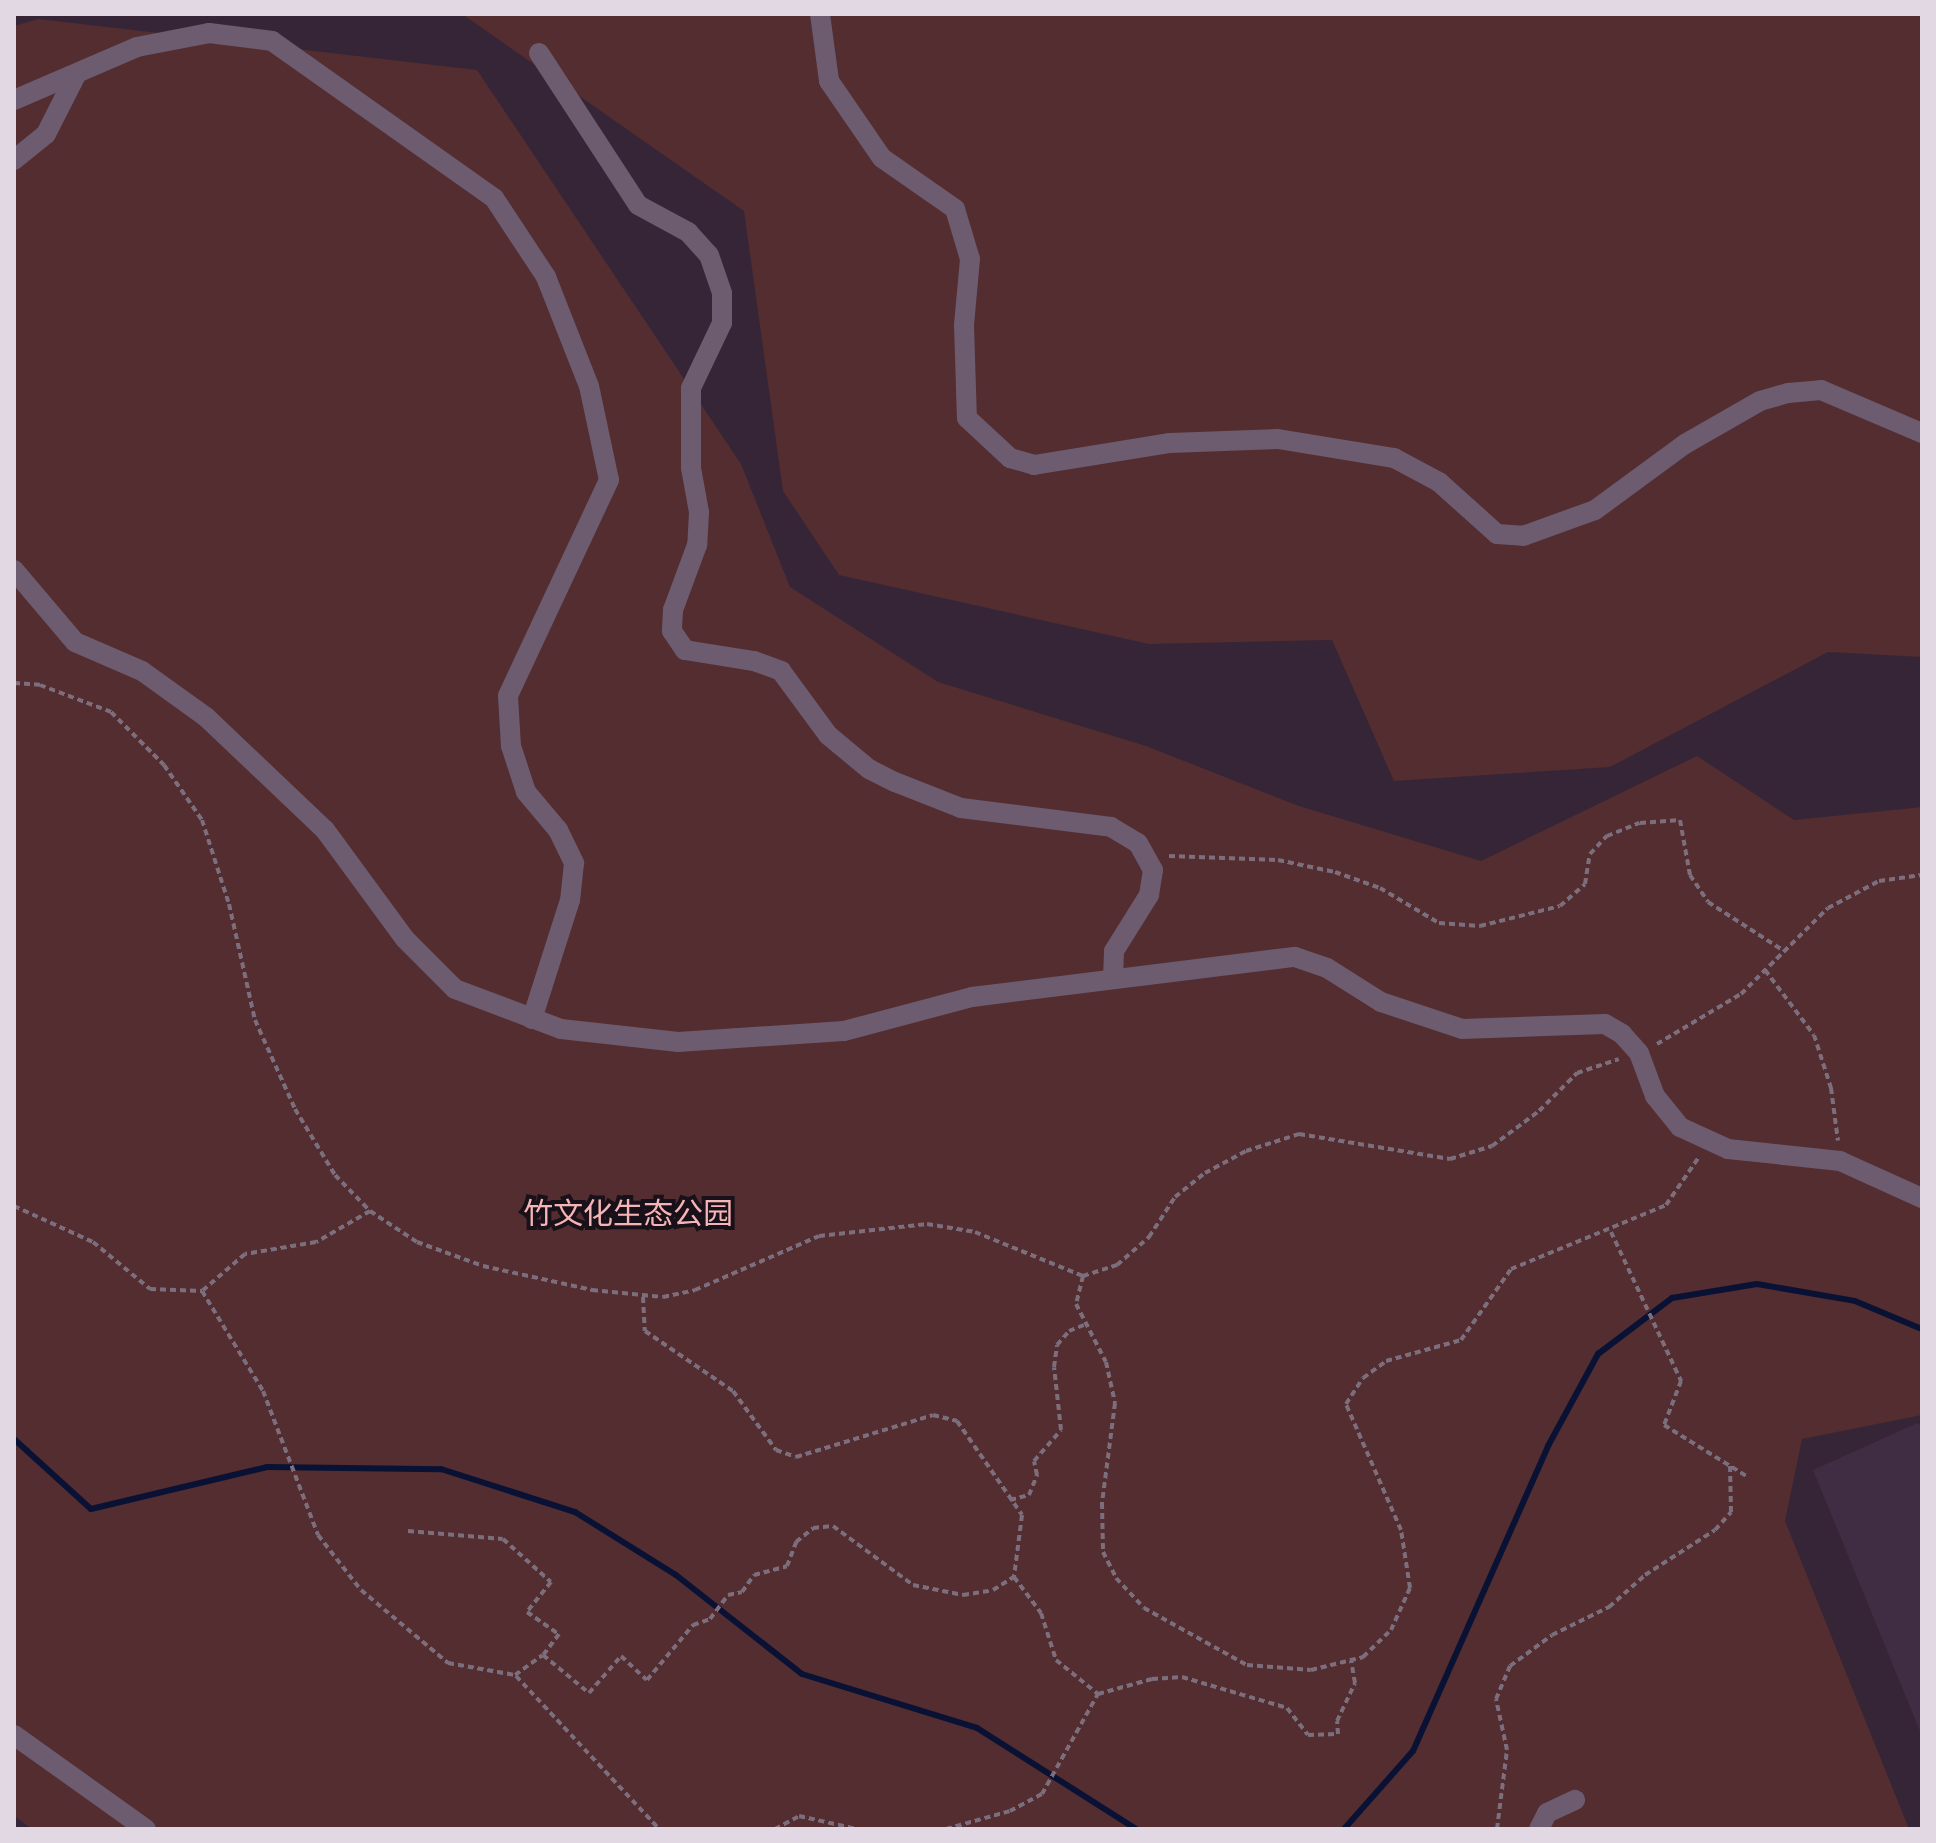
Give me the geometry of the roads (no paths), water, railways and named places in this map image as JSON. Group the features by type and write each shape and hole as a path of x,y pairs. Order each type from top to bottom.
{"street":[{"path":"820,14 829,81 882,158 955,209 970,259 964,325 967,418 1010,458 1034,465 1170,443 1278,439 1394,458 1439,482 1497,534 1523,536 1595,510 1685,444 1760,401 1788,393 1821,390 1922,433"},
{"path":"14,100 137,47 209,33 272,41 494,198 546,277 589,386 609,480 508,696 511,746 526,792 558,830 574,863 570,900 532,1019"},
{"path":"539,53 638,205 688,232 709,255 722,293 722,323 691,388 688,412 699,512 697,545 673,610 672,631 685,650 754,661 781,671 828,735 895,782 961,808 1111,827 1138,843 1153,870 1149,895 1114,951 1113,978"},
{"path":"14,160 46,134 77,73"},
{"path":"14,570 75,642 142,671 206,717 325,830 405,939 455,989 532,1019 610,1037 678,1042 766,1038 844,1031 972,997 1295,957 1327,968 1420,1019 1490,1030 1605,1024 1622,1034 1639,1053 1655,1096 1680,1127 1728,1149 1840,1161 1922,1198"},
{"path":"14,1735 146,1829"},
{"path":"1539,1829 1547,1813 1575,1800"}],"waterway":[{"path":"1344,1829 1413,1751 1548,1446 1598,1354 1672,1298 1757,1284 1855,1301 1922,1329"},
{"path":"14,1439 91,1509 267,1467 441,1469 575,1512 676,1575 802,1674 977,1728 1136,1829"}],"park label":[{"name":"竹文化生态公园","path":"628,1214"}]}
